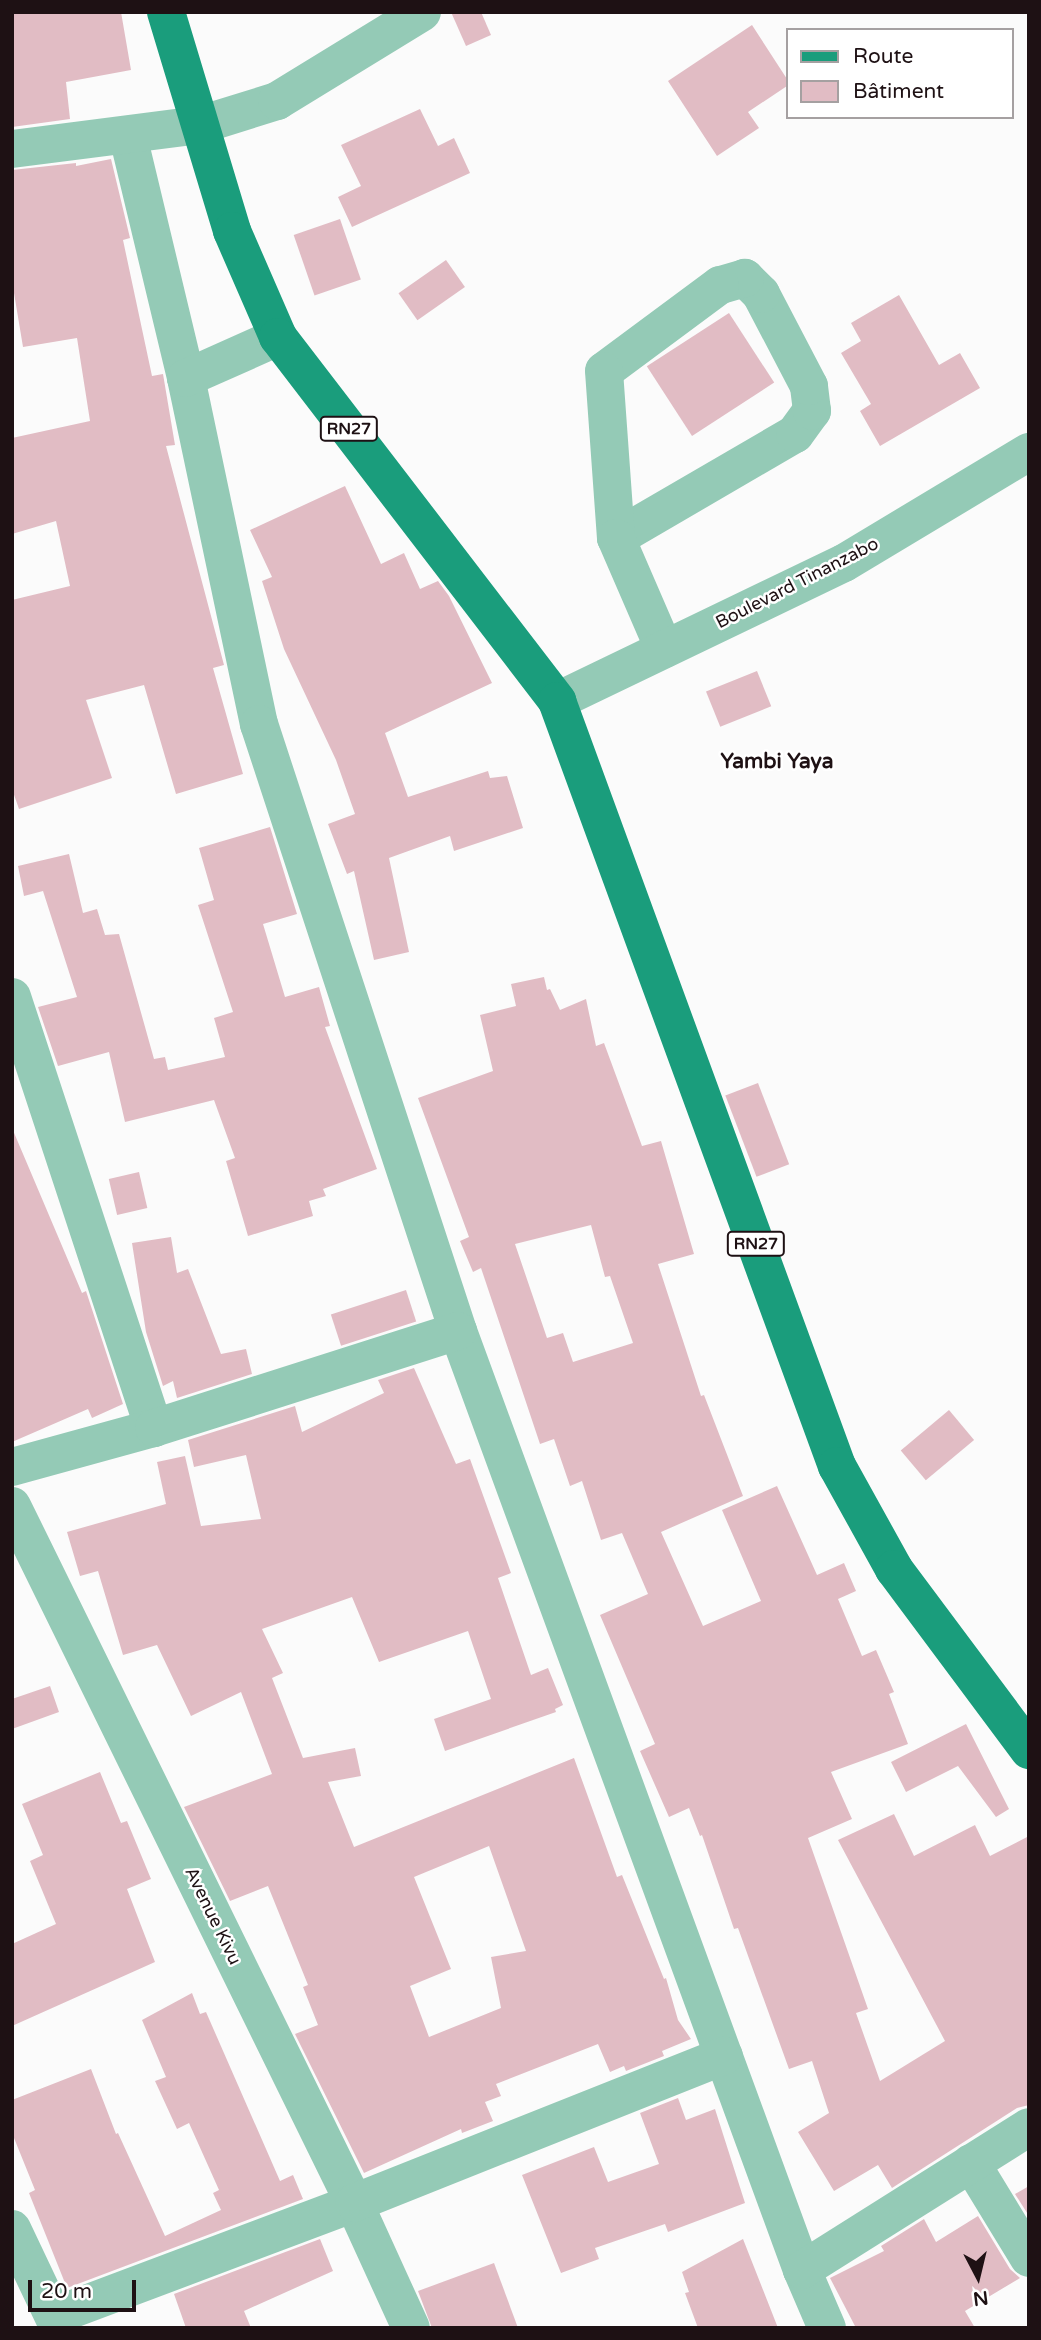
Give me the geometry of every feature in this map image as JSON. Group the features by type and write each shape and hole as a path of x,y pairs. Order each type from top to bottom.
{"main road":[{"name":"RN27","path":"166,12 232,232 278,337 557,701 837,1466 894,1569 1029,1749"}],"street":[{"path":"12,149 200,125 277,101 422,12"},
{"path":"128,136 186,378 259,724 458,1331 802,2270 827,2328"},
{"path":"616,538 795,435 812,411 809,386 761,293 746,278 720,285 604,371 616,538 664,649"},
{"path":"186,378 278,337"},
{"name":"Boulevard Tinanzabo","path":"557,701 844,563 1029,453"},
{"path":"12,997 154,1428"},
{"path":"12,1467 154,1428 458,1331"},
{"name":"Avenue Kivu","path":"12,1506 354,2203 411,2328"},
{"path":"12,2229 57,2322 724,2056"},
{"path":"802,2270 1029,2127"},
{"path":"971,2163 1029,2258"}],"building":[{"path":"12,12 121,12 131,70 66,82 70,119 12,127"},
{"path":"451,12 481,12 491,35 466,46"},
{"path":"752,25 786,77 786,87 748,112 759,128 717,156 668,81"},
{"path":"420,109 438,146 454,138 470,173 352,227 338,197 361,186 341,145"},
{"path":"111,159 130,238 123,240 152,376 163,374 175,445 166,446 224,665 213,668 243,774 176,794 144,685 86,700 112,778 19,809 12,789 12,600 70,586 56,521 12,534 12,438 90,421 77,338 23,347 12,281 12,170 76,163 76,166"},
{"path":"340,219 361,280 315,295 294,235"},
{"path":"446,260 465,287 417,320 398,293"},
{"path":"899,295 939,365 960,353 980,388 880,446 860,411 871,404 841,353 861,341 851,323"},
{"path":"729,313 774,383 692,436 647,366"},
{"path":"345,486 381,564 404,553 420,589 438,581 449,596 492,683 385,733 408,797 488,771 490,778 507,776 523,828 454,851 450,836 389,858 409,952 374,960 354,871 347,874 328,824 355,814 336,760 284,649 262,581 272,577 250,530"},
{"path":"757,671 771,706 720,727 706,692"},
{"path":"270,827 297,914 263,924 285,997 319,987 330,1026 325,1027 377,1169 323,1189 326,1196 309,1201 313,1216 248,1236 226,1161 235,1158 214,1100 125,1122 109,1052 58,1066 38,1007 77,997 43,891 24,896 18,866 69,854 83,913 97,909 105,935 119,934 154,1059 165,1057 168,1070 225,1057 214,1018 233,1012 198,905 214,900 199,848"},
{"path":"544,977 547,990 550,989 560,1010 586,999 596,1046 604,1043 642,1146 661,1141 694,1254 658,1264 701,1396 704,1395 743,1496 661,1532 703,1626 761,1601 722,1510 777,1486 817,1575 844,1563 856,1591 838,1599 862,1656 876,1650 894,1692 889,1694 908,1744 831,1772 852,1819 808,1838 868,2009 856,2013 880,2081 945,2041 838,1840 894,1814 914,1856 975,1825 990,1856 1029,1836 1029,2105 1017,2108 892,2188 878,2165 834,2191 798,2132 829,2113 812,2061 789,2069 738,1928 734,1929 702,1835 700,1836 689,1808 669,1817 640,1751 655,1744 600,1615 648,1594 622,1533 601,1540 582,1481 570,1486 554,1439 540,1444 481,1268 473,1272 460,1241 469,1237 418,1098 493,1071 480,1015 516,1006 511,984","holes":["591,1225 605,1277 610,1276 633,1343 573,1362 563,1333 547,1338 515,1244"]},
{"path":"758,1083 789,1164 757,1177 725,1096"},
{"path":"12,1128 82,1293 86,1291 123,1404 92,1418 88,1409 12,1442"},
{"path":"139,1172 147,1208 117,1215 109,1179"},
{"path":"171,1237 177,1273 188,1269 221,1354 246,1349 252,1374 177,1398 173,1381 163,1386 146,1332 132,1243"},
{"path":"406,1290 416,1321 341,1346 331,1314"},
{"path":"414,1368 456,1464 470,1459 511,1573 498,1578 531,1675 548,1668 563,1705 555,1709 556,1712 445,1751 434,1719 491,1699 468,1631 379,1662 352,1597 262,1629 283,1673 272,1678 303,1758 355,1748 361,1776 328,1782 354,1847 574,1758 617,1877 622,1875 664,1979 666,1978 678,2020 691,2039 662,2051 664,2056 626,2071 624,2066 610,2072 598,2044 496,2084 501,2096 485,2102 493,2121 462,2133 461,2129 364,2173 295,2034 318,2025 303,1987 308,1985 268,1886 230,1901 184,1807 272,1774 241,1692 191,1716 157,1645 123,1655 98,1571 80,1576 67,1532 166,1504 157,1462 185,1456 201,1526 261,1519 246,1455 194,1467 188,1440 295,1406 302,1432 384,1393 378,1380","holes":["489,1846 526,1951 491,1957 501,2008 429,2037 410,1986 451,1969 414,1877"]},
{"path":"949,1410 974,1440 926,1480 901,1450"},
{"path":"50,1686 59,1712 12,1729 12,1699"},
{"path":"966,1724 1009,1809 996,1817 958,1766 906,1792 891,1762"},
{"path":"100,1772 121,1823 127,1821 151,1879 127,1889 155,1962 12,2026 12,1944 56,1924 30,1861 43,1855 22,1804"},
{"path":"192,1993 200,2014 206,2012 280,2181 293,2175 303,2199 67,2288 29,2193 35,2190 12,2133 12,2100 91,2069 116,2134 118,2133 165,2236 221,2210 213,2193 219,2190 189,2123 177,2129 155,2081 166,2077 142,2020"},
{"path":"678,2098 686,2120 715,2109 745,2203 668,2232 665,2224 595,2248 599,2259 561,2273 522,2175 594,2147 608,2182 659,2164 640,2113"},
{"path":"1029,2186 1029,2216 1015,2194"},
{"path":"978,2216 1010,2269 1020,2278 965,2311 975,2328 856,2328 830,2278 884,2251 881,2246 924,2219 936,2242"},
{"path":"320,2239 333,2271 244,2311 251,2328 186,2328 174,2294"},
{"path":"743,2239 778,2328 698,2328 685,2293 689,2292 682,2272"},
{"path":"494,2263 518,2328 432,2328 418,2291"}],"district":[{"name":"Yambi Yaya","path":"777,762"}]}
